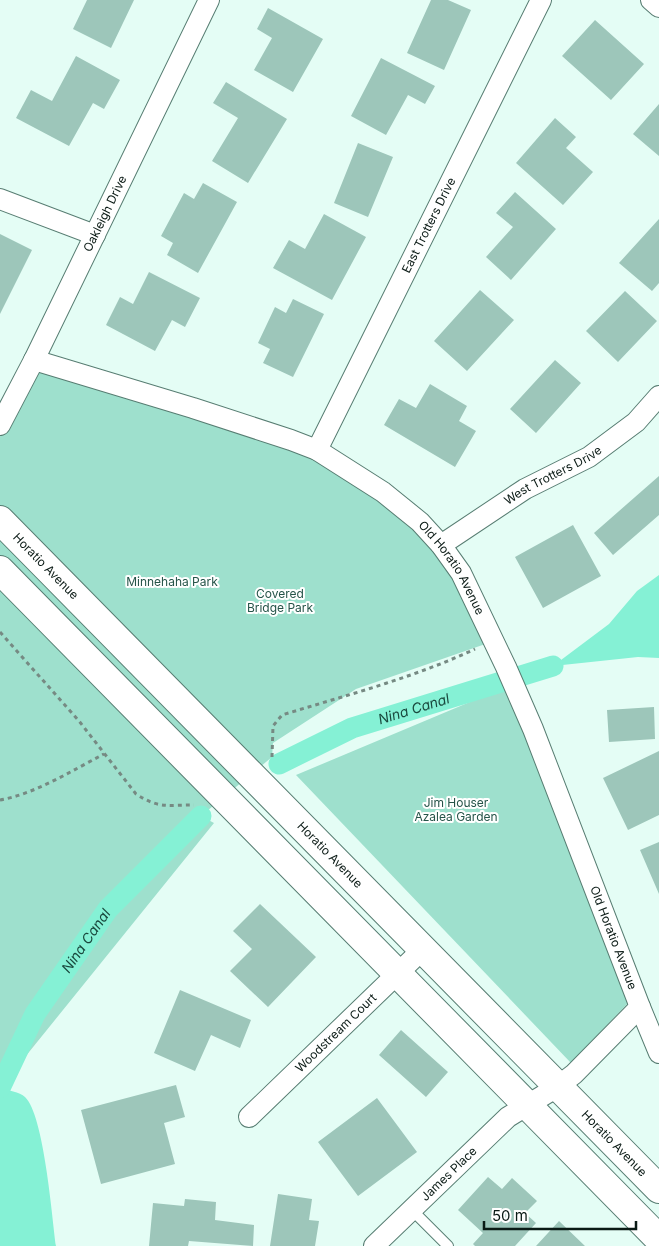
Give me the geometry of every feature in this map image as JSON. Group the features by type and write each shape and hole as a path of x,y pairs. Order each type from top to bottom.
{"main road":[{"name":"Horatio Avenue","path":"0,520 659,1189"},
{"path":"0,570 659,1239"}],"street":[{"name":"Oakleigh Drive","path":"0,425 34,360 209,0"},
{"name":"East Trotters Drive","path":"317,450 541,0"},
{"path":"651,0 659,7"},
{"path":"0,200 95,235"},
{"name":"Old Horatio Avenue","path":"34,360 193,408 317,450 383,492 420,522 441,545 461,573 533,729 659,1052"},
{"name":"West Trotters Drive","path":"441,545 525,489 589,457 636,422 659,396"},
{"name":"Woodstream Court","path":"249,1116 422,949"},
{"path":"526,1106 574,1074 640,1007"},
{"name":"James Place","path":"374,1246 508,1117 526,1106"}],"lane":[{"path":"412,1210 448,1246"}],"path":[{"path":"0,632 79,721 136,794 158,806 194,805"},
{"path":"272,756 273,726 282,715 449,662 494,641"},
{"path":"0,800 41,786 104,754"}],"green space":[{"name":"Minnehaha Park","path":"34,360 291,440 420,522 494,641 356,689 273,743 272,757 201,816 214,823 0,1088 0,401"},
{"name":"Jim Houser Azalea Garden","path":"508,686 629,1002 571,1063 296,775"}],"shaded area":[{"path":"659,575 659,658 638,657 553,666 609,624 637,591"},
{"path":"0,1088 23,1095 32,1107 46,1167 56,1246 0,1246"}],"building":[{"path":"87,0 134,0 111,48 73,29"},
{"path":"431,0 448,0 471,10 444,70 407,53"},
{"path":"268,8 323,39 293,92 254,70 272,38 257,29"},
{"path":"595,20 644,64 611,100 562,56"},
{"path":"76,56 120,80 104,109 93,103 69,146 16,118 31,90 52,101"},
{"path":"381,58 435,86 425,104 408,95 386,135 351,116"},
{"path":"226,82 287,119 248,183 212,161 238,118 213,103"},
{"path":"659,104 659,156 633,134"},
{"path":"555,118 576,137 566,148 593,172 563,205 516,163"},
{"path":"358,143 393,157 368,217 334,203"},
{"path":"203,183 237,202 198,273 167,255 173,243 161,236 184,193 194,199"},
{"path":"515,192 556,229 511,280 486,257 513,227 496,213"},
{"path":"324,214 366,237 332,300 273,268 289,240 305,249"},
{"path":"659,219 659,283 652,291 619,263"},
{"path":"0,234 32,250 0,314"},
{"path":"149,272 200,298 185,327 172,320 155,351 106,325 120,297 133,304"},
{"path":"480,290 514,320 467,371 434,341"},
{"path":"625,291 657,321 618,362 586,331"},
{"path":"293,299 324,314 293,377 263,363 270,349 258,343 275,307 286,313"},
{"path":"555,360 581,383 536,433 510,409"},
{"path":"430,384 467,406 459,421 476,431 455,467 384,425 399,399 416,408"},
{"path":"659,476 659,515 613,555 594,533"},
{"path":"573,525 601,576 543,608 515,557"},
{"path":"654,707 655,739 609,742 607,710"},
{"path":"659,751 659,815 628,830 603,778"},
{"path":"659,842 659,894 640,850"},
{"path":"260,904 316,957 268,1007 230,971 252,949 233,931"},
{"path":"180,990 251,1020 240,1048 211,1035 195,1071 154,1053"},
{"path":"401,1030 448,1072 426,1097 379,1055"},
{"path":"176,1085 185,1117 164,1123 175,1164 101,1184 81,1110"},
{"path":"377,1098 417,1152 358,1196 318,1142"},
{"path":"488,1177 502,1189 512,1178 537,1201 525,1213 536,1223 515,1246 475,1246 473,1244 483,1233 458,1210"},
{"path":"278,1194 312,1199 309,1220 319,1221 315,1246 270,1246"},
{"path":"185,1199 216,1202 215,1220 254,1225 253,1246 189,1241 188,1246 149,1246 153,1203 184,1206"},
{"path":"559,1221 585,1246 536,1246"}],"waterway":[{"name":"Nina Canal","path":"279,764 352,728 553,666"},
{"name":"Nina Canal","path":"0,1088 35,1014 108,909 201,816"}],"park label":[{"name":"Covered Bridge Park","path":"280,601"}]}
